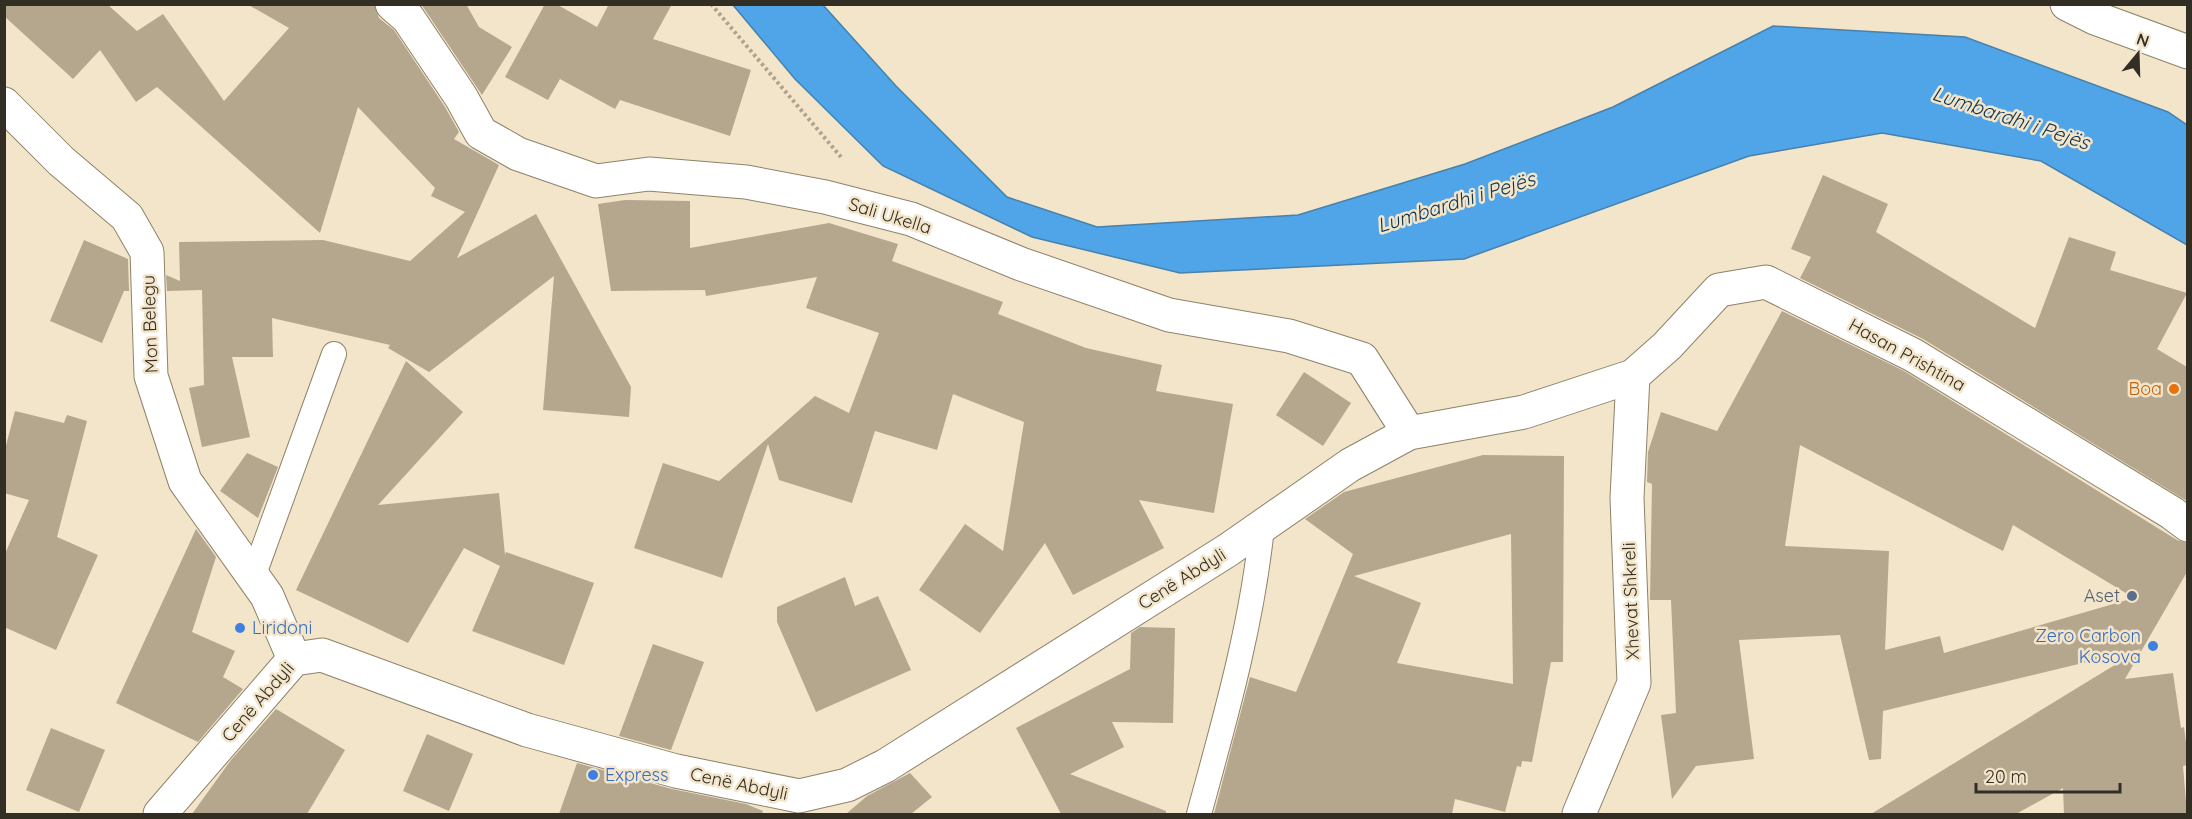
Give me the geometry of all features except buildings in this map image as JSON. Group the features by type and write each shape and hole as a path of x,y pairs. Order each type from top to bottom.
{"street":[{"name":"Sali Ukella","path":"392,4 408,18 481,133 518,154 596,181 649,174 746,182 825,197 911,219 1021,264 1169,315 1289,336 1362,359 1409,433"},
{"path":"2067,4 2096,18 2187,52"},
{"name":"Mon Belegu","path":"4,104 61,161 127,217 147,252 151,376 185,481 267,597 294,659"},
{"name":"Hasan Prishtina","path":"1633,376 1667,346 1719,290 1766,282 1913,355 2172,513 2187,525"},
{"name":"Cenë Abdyli","path":"160,814 294,659 322,655 527,730 795,806 848,785 885,766 1262,527 1350,465 1409,433 1524,412 1633,376"},
{"name":"Xhevat Shkreli","path":"1578,814 1634,682 1627,498 1633,376"}],"lane":[{"path":"253,577 334,354"},
{"path":"1199,814 1240,663 1257,578 1262,527"}],"path":[{"path":"711,4 842,158"}],"water":[{"name":"Lumbardhi i Pejës","path":"733,5 823,5 896,86 1007,197 1097,227 1298,215 1465,164 1613,107 1773,26 1965,37 2168,112 2187,125 2187,245 2041,161 1882,133 1749,156 1464,259 1180,273 1032,237 883,166 795,79"}],"place":[{"name":"Boa","path":"2174,389"},
{"name":"Aset","path":"2132,596"},
{"name":"Liridoni","path":"240,628"},
{"name":"Zero Carbon Kosova","path":"2153,646"},
{"name":"Express","path":"593,775"}]}
